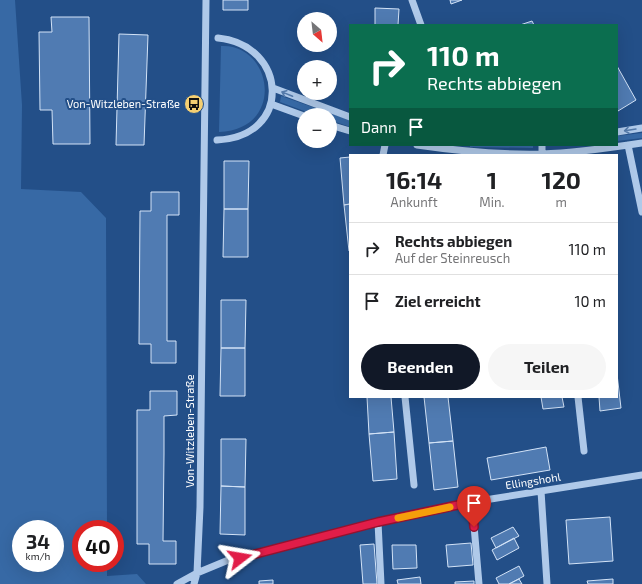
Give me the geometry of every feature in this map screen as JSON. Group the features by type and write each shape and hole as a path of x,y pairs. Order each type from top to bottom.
{"street":[{"name":"Von-Witzleben-Straße","path":"194,584 197,573 200,507 206,0"},
{"path":"412,0 421,24"},
{"path":"217,140 232,138 248,132 263,119 271,104 273,88 267,70 258,56 237,42 218,38"},
{"path":"273,88 349,117"},
{"path":"271,104 297,113"},
{"path":"337,127 349,131"},
{"path":"618,132 642,128"},
{"path":"618,145 642,143"},
{"path":"628,145 642,212"},
{"path":"430,146 514,154 554,154 566,148 607,146"},
{"path":"542,146 542,154"},
{"path":"405,398 414,484"},
{"path":"578,398 584,451"},
{"name":"Ellingshohl","path":"177,584 197,573 226,561 378,522 472,502 642,475"},
{"path":"541,491 547,584"},
{"path":"472,502 479,584"},
{"path":"378,522 381,584"}],"shaded area":[{"path":"0,0 15,0 22,105 21,189 81,192 106,218 107,520 72,520 72,572 107,572 107,576 137,574 146,584 0,584"},
{"path":"221,46 238,49 252,58 261,71 265,87 263,103 255,117 241,127 219,132"},
{"path":"281,96 316,108 297,108 280,102"},
{"path":"337,115 349,120 349,127 337,122"},
{"path":"642,133 642,138 618,141 618,136"},
{"path":"533,146 533,148 470,147"}],"building":[{"path":"223,0 248,0 248,10 223,10"},
{"path":"450,0 462,0 451,4"},
{"path":"375,8 399,9 398,24 375,24"},
{"path":"51,17 89,17 90,144 53,144 52,110 40,110 39,32 52,32"},
{"path":"532,21 534,24 523,24"},
{"path":"119,34 148,35 144,145 116,145"},
{"path":"618,68 636,100 618,111"},
{"path":"349,157 349,204 344,205 340,158"},
{"path":"224,161 249,161 248,209 224,209"},
{"path":"151,192 179,192 179,215 167,215 167,341 176,341 176,363 151,363 151,344 139,344 140,211 151,211"},
{"path":"349,204 349,251 344,205"},
{"path":"224,209 248,209 248,257 223,257"},
{"path":"221,300 246,300 245,348 221,348"},
{"path":"221,348 245,348 245,396 220,396"},
{"path":"618,382 621,408 600,411 599,398 618,398"},
{"path":"150,391 177,391 177,415 164,416 163,541 176,541 176,564 149,564 149,544 137,544 137,410 150,410"},
{"path":"367,398 391,398 394,432 369,434"},
{"path":"424,398 448,398 453,441 429,443"},
{"path":"541,398 562,398 564,407 543,409"},
{"path":"394,432 397,479 373,481 369,434"},
{"path":"221,439 246,439 245,487 221,486"},
{"path":"453,441 458,487 434,490 429,443"},
{"path":"546,447 550,470 491,480 487,458"},
{"path":"221,486 245,487 245,535 220,534"},
{"path":"610,517 613,561 569,564 566,520"},
{"path":"513,527 519,536 496,548 491,538"},
{"path":"514,538 519,548 497,560 492,550"},
{"path":"471,543 473,565 448,567 446,545"},
{"path":"374,544 377,584 363,584 360,545"},
{"path":"392,545 416,545 417,568 393,569"},
{"path":"519,566 524,576 509,584 499,584 496,578"},
{"path":"420,577 421,584 398,584 397,580"},
{"path":"519,579 522,584 509,584"},
{"path":"613,579 613,584 588,584 587,581"},
{"path":"273,580 273,584 259,584 259,581"},
{"path":"474,581 474,584 455,584 455,582"}],"slow traffic":[{"path":"398,518 450,507"}],"place":[{"name":"Von-Witzleben-Straße","path":"194,104"}],"route":[{"path":"240,558 378,522 472,502 474,527"}]}
